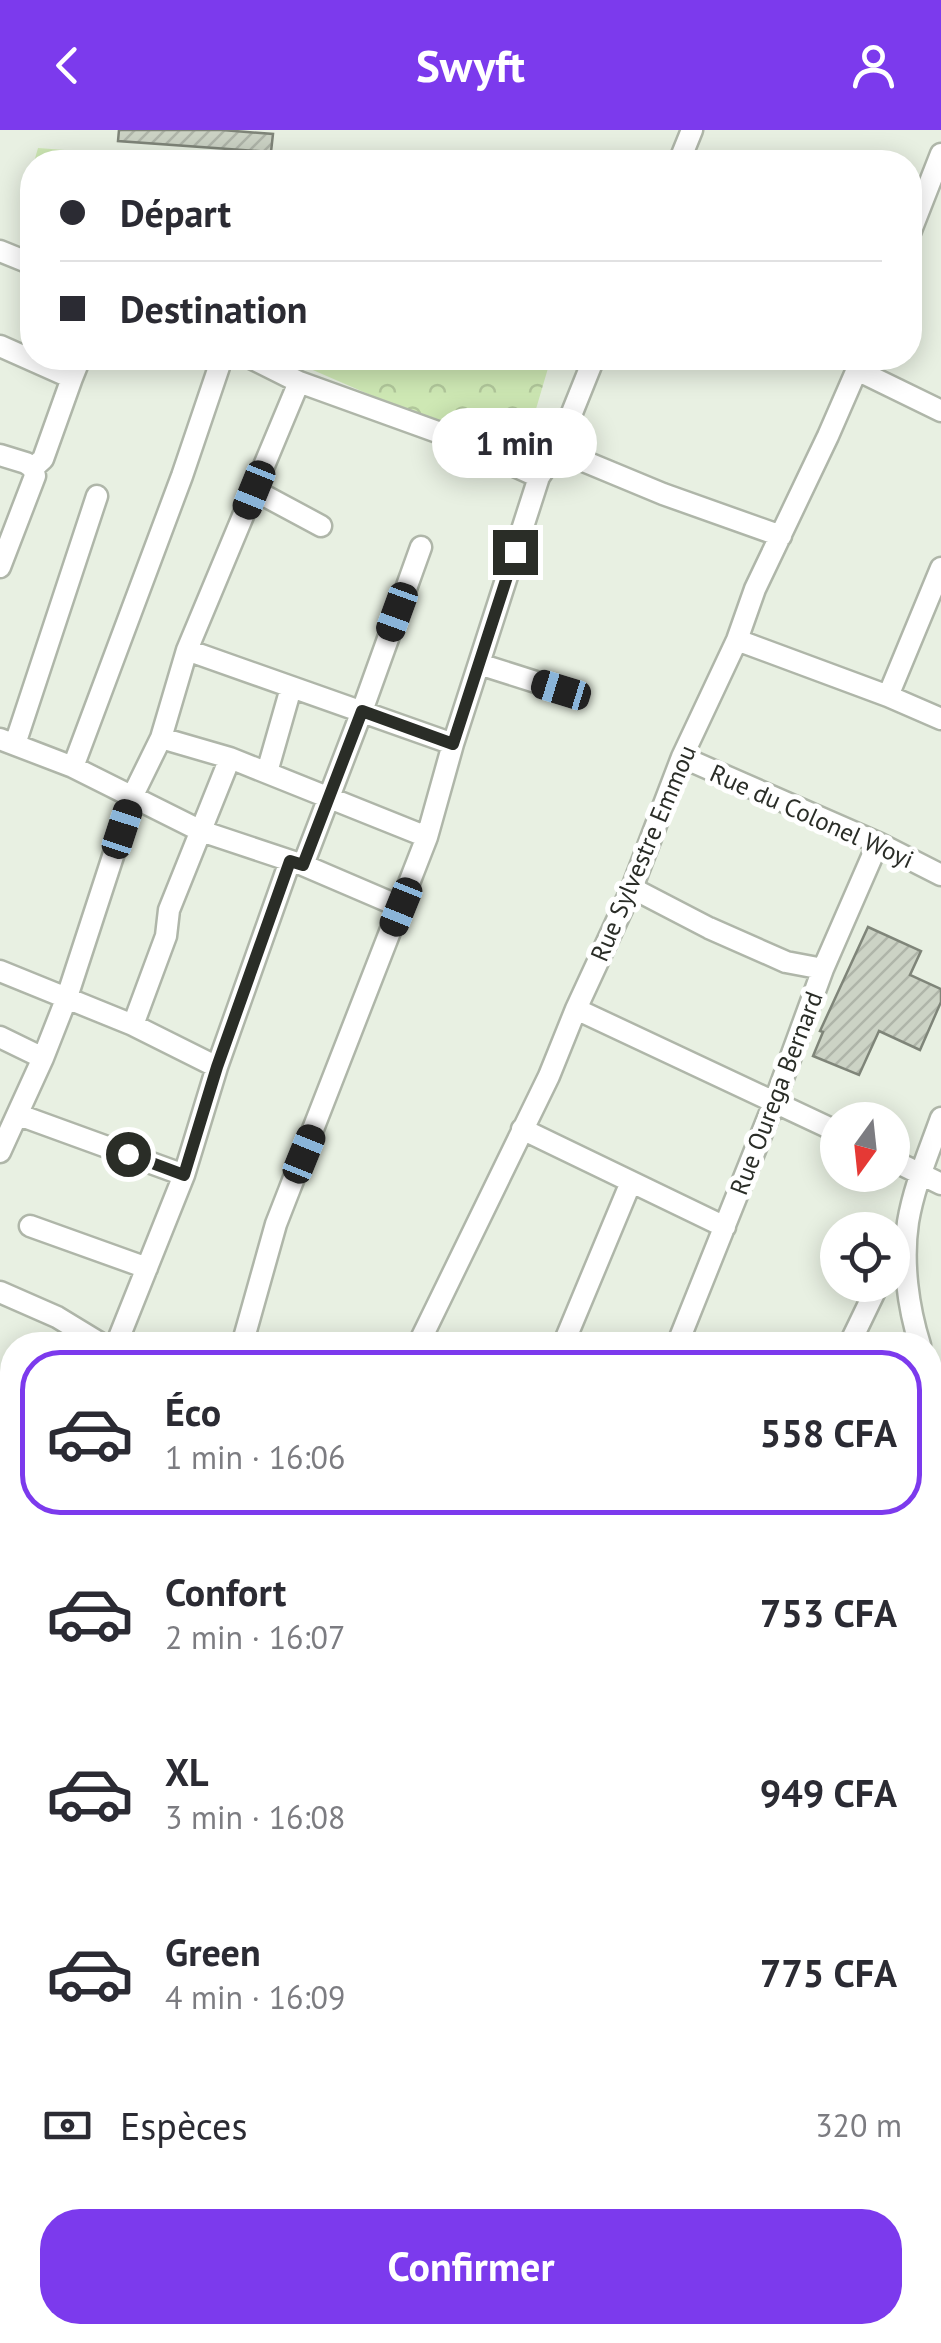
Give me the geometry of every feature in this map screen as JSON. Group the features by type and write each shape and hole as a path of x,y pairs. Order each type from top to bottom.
{"street":[{"path":"922,202 941,154"},
{"path":"33,468 44,459 75,370"},
{"path":"74,766 218,370"},
{"path":"275,370 443,434 539,478"},
{"path":"246,1332 276,1224 427,837 539,478 557,450 589,370"},
{"name":"Rue Sylvestre Emmou","path":"424,1332 549,1076 632,888 682,757 856,370"},
{"path":"869,370 941,411"},
{"path":"0,1152 67,997 133,795 161,738 187,650 299,382"},
{"path":"557,450 663,494 782,536"},
{"path":"0,455 26,463 35,476 0,567"},
{"path":"254,490 322,526"},
{"path":"97,496 7,742 74,766 201,830 297,863 401,907"},
{"path":"121,1332 184,1175 217,1067 362,711 421,547"},
{"path":"888,696 941,568"},
{"path":"737,640 941,719"},
{"path":"187,650 453,744"},
{"path":"479,664 561,690"},
{"path":"267,772 291,688"},
{"path":"161,738 230,758 427,837"},
{"name":"Rue du Colonel Woyi","path":"682,757 878,843 941,875"},
{"path":"133,1025 166,936 169,910 230,758"},
{"name":"Rue Ourega Bernard","path":"683,1332 774,1103 822,968 878,843"},
{"path":"632,888 786,962 822,968"},
{"path":"0,971 133,1025 217,1067"},
{"path":"576,1009 820,1124"},
{"path":"0,1037 43,1058"},
{"path":"18,1115 184,1175"},
{"path":"910,1214 941,1118"},
{"path":"522,1129 724,1227"},
{"path":"910,1170 941,1184"},
{"path":"568,1332 631,1182"},
{"path":"30,1226 146,1268"},
{"path":"0,1292 82,1332"},
{"path":"910,1301 916,1332"},
{"path":"855,1332 870,1302"}],"green space":[{"path":"313,370 547,370 521,460"}],"building":[{"path":"119,130 273,134 271,150 118,141"},
{"path":"868,927 921,951 910,975 941,989 941,1002 920,1050 879,1031 859,1075 813,1056 823,1032 820,1031"}],"route":[{"path":"128,1154 184,1175 217,1067 290,861 303,865 362,711 453,744 515,552"}]}
